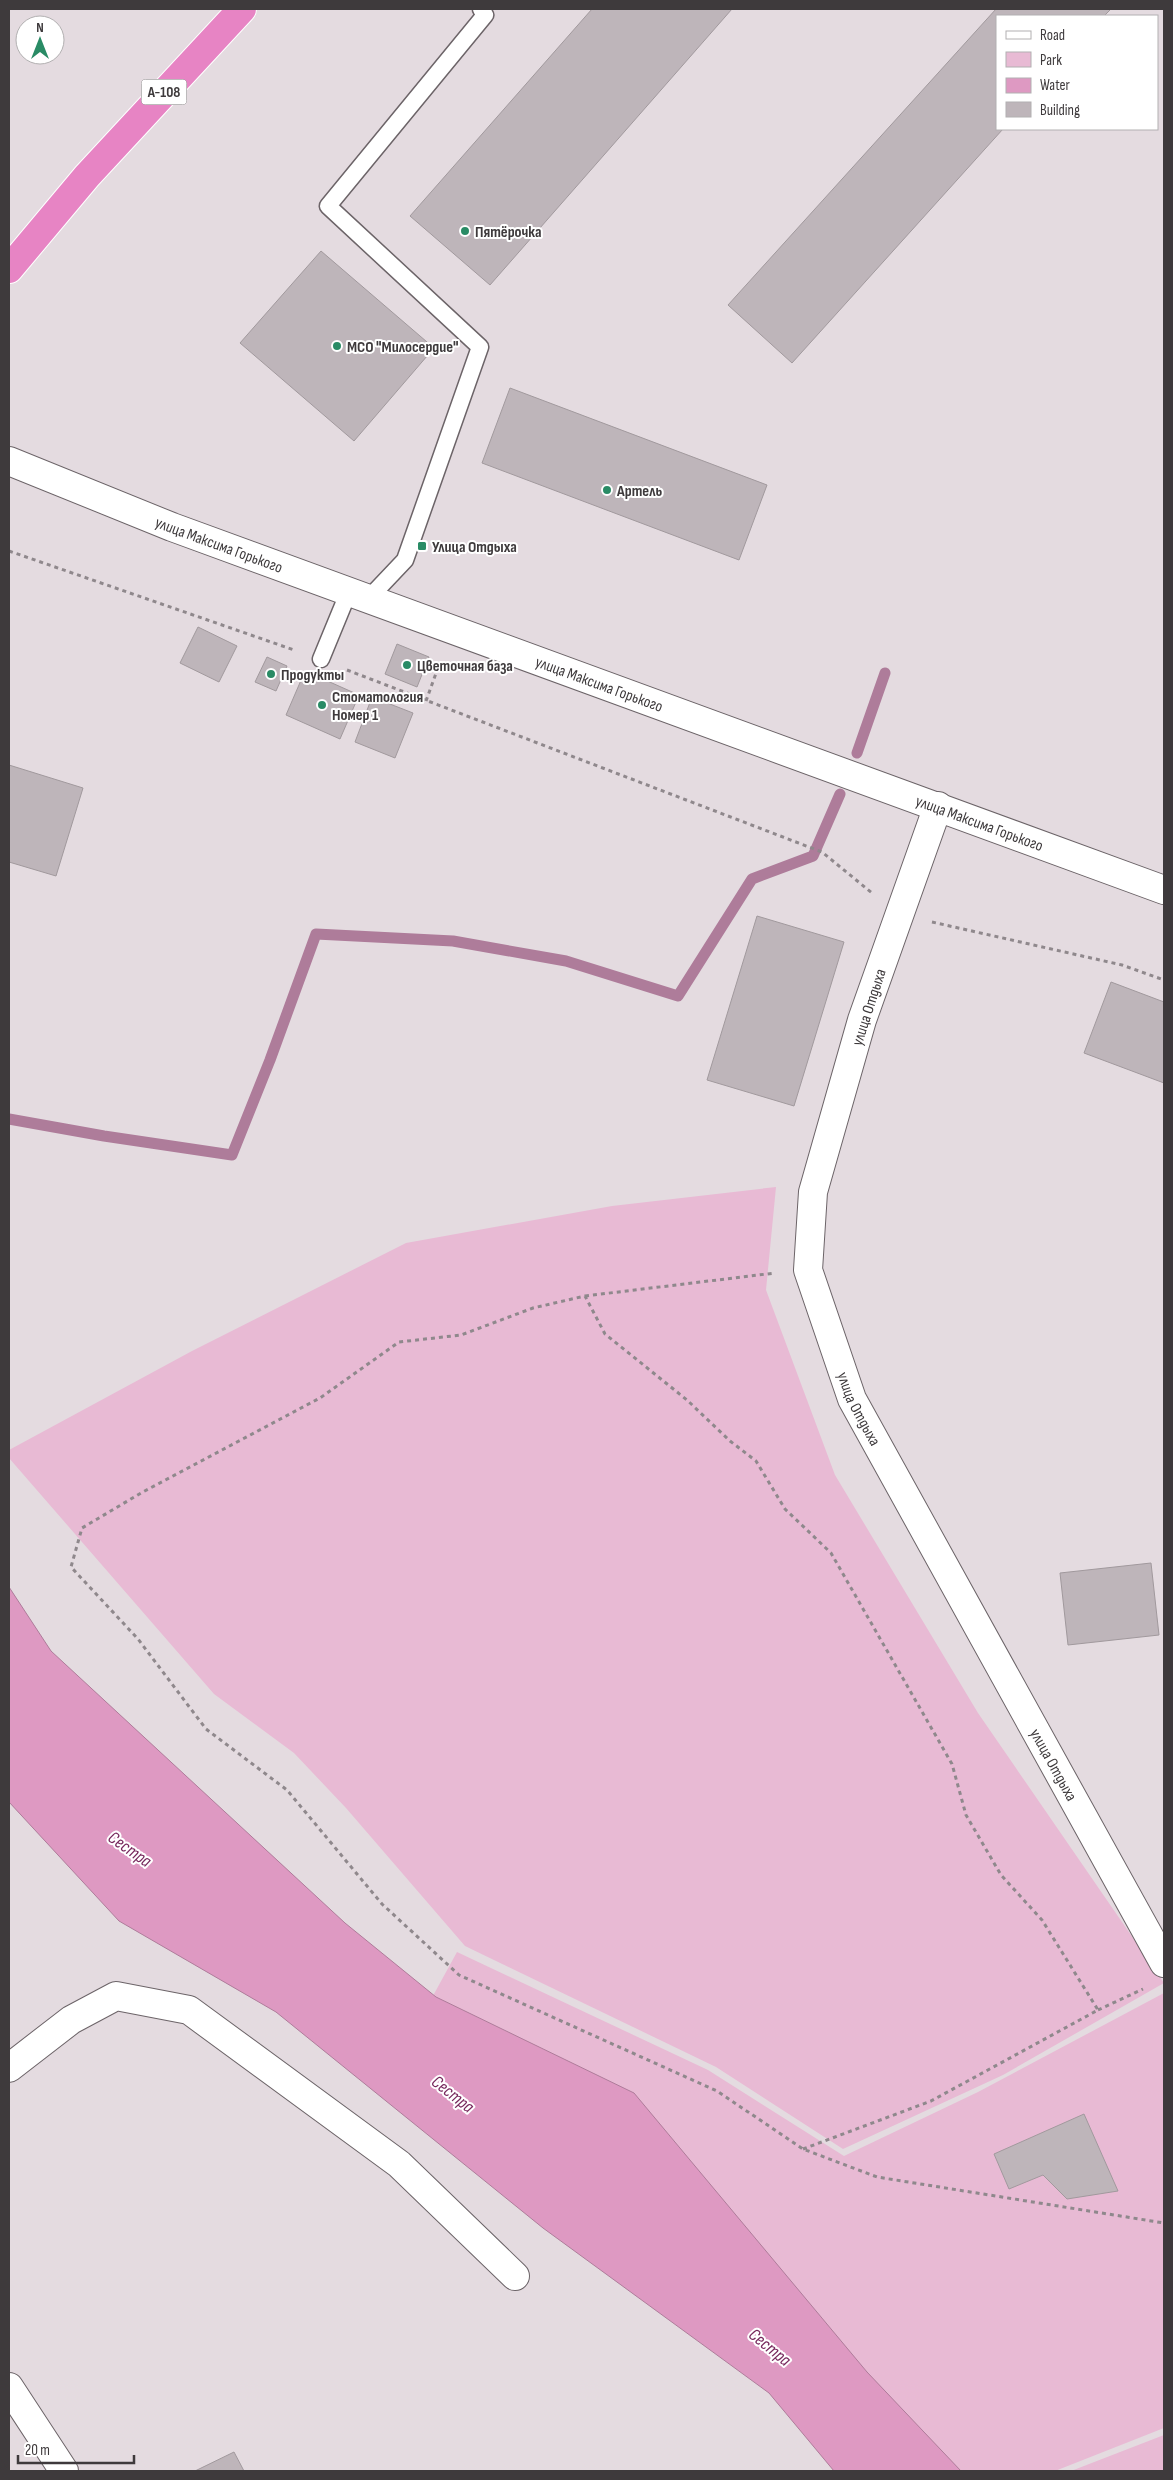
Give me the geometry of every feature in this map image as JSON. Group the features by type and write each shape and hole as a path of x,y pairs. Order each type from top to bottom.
{"highway":[{"name":"А-108","path":"9,269 87,176 242,9"}],"street":[{"name":"улица Максима Горького","path":"9,461 172,527 1164,890"},
{"name":"улица Отдыха","path":"938,806 862,1020 813,1192 808,1270 852,1399 1164,1964"},
{"path":"9,2068 71,2020 116,1996 189,2010 399,2164 515,2276"},
{"path":"9,2387 64,2471"}],"lane":[{"path":"321,659 359,594 405,560 480,347 328,206 485,14 481,9"}],"path":[{"path":"9,551 321,659 822,852 899,915 1122,965 1164,980"},
{"path":"426,701 441,658"},
{"path":"808,1270 585,1296 533,1308 461,1335 398,1342 320,1398 141,1493 82,1528 71,1567 138,1639 206,1729 287,1790 382,1904 459,1976 717,2091 803,2149 878,2177 1164,2223"},
{"path":"585,1296 605,1334 687,1400 730,1441 756,1461 784,1509 831,1553 952,1764 966,1815 1000,1875 1042,1920 1098,2010"},
{"path":"803,2149 931,2101 1098,2010 1148,1986"}],"green space":[{"path":"776,1187 766,1290 835,1475 978,1713 1164,1983 1003,2075 843,2149 716,2067 465,1946 346,1808 294,1753 214,1694 9,1458 9,1450 192,1351 406,1243 612,1206"},
{"path":"457,1952 708,2070 844,2156 978,2092 1164,1993 1164,2428 1055,2471 928,2471 417,2025"},
{"path":"1164,2435 1164,2471 1071,2471"}],"water":[{"name":"Сестра","path":"9,1587 51,1651 345,1923 436,1997 634,2093 867,2372 961,2471 834,2471 769,2393 543,2228 276,2012 119,1921 9,1802"}],"building":[{"path":"592,9 732,9 490,285 410,216"},
{"path":"996,9 1111,9 1105,15 996,15 996,130 1002,130 792,363 728,305"},
{"name":"МСО \"Милосердие\"","path":"321,251 434,348 354,441 240,343"},
{"path":"510,388 767,485 739,560 482,463"},
{"path":"198,627 237,646 219,682 180,663"},
{"name":"Цветочная база","path":"397,644 429,657 417,687 385,674"},
{"name":"Продукты","path":"267,657 287,666 276,691 255,682"},
{"name":"Стоматология Номер 1","path":"305,671 359,695 340,739 286,715"},
{"path":"372,697 413,713 395,758 355,742"},
{"path":"9,765 83,788 56,876 9,862"},
{"path":"757,916 844,942 794,1106 707,1080"},
{"path":"1111,982 1164,1002 1164,1083 1084,1053"},
{"path":"1151,1563 1159,1635 1068,1645 1060,1573"},
{"path":"1084,2114 1118,2191 1067,2199 1043,2175 1009,2189 994,2154"},
{"path":"234,2452 244,2471 195,2471"}],"waterway":[{"path":"857,753 885,673"},
{"path":"9,1119 104,1136 232,1155 270,1060 316,934 453,941 566,961 678,996 752,879 813,856 840,794"}],"place":[{"name":"Пятёрочка","path":"465,231"},
{"name":"МСО \"Милосердие\"","path":"337,346"},
{"name":"Артель","path":"607,490"},
{"name":"Улица Отдыха","path":"422,546"},
{"name":"Цветочная база","path":"407,665"},
{"name":"Продукты","path":"271,674"},
{"name":"Стоматология Номер 1","path":"322,705"}]}
